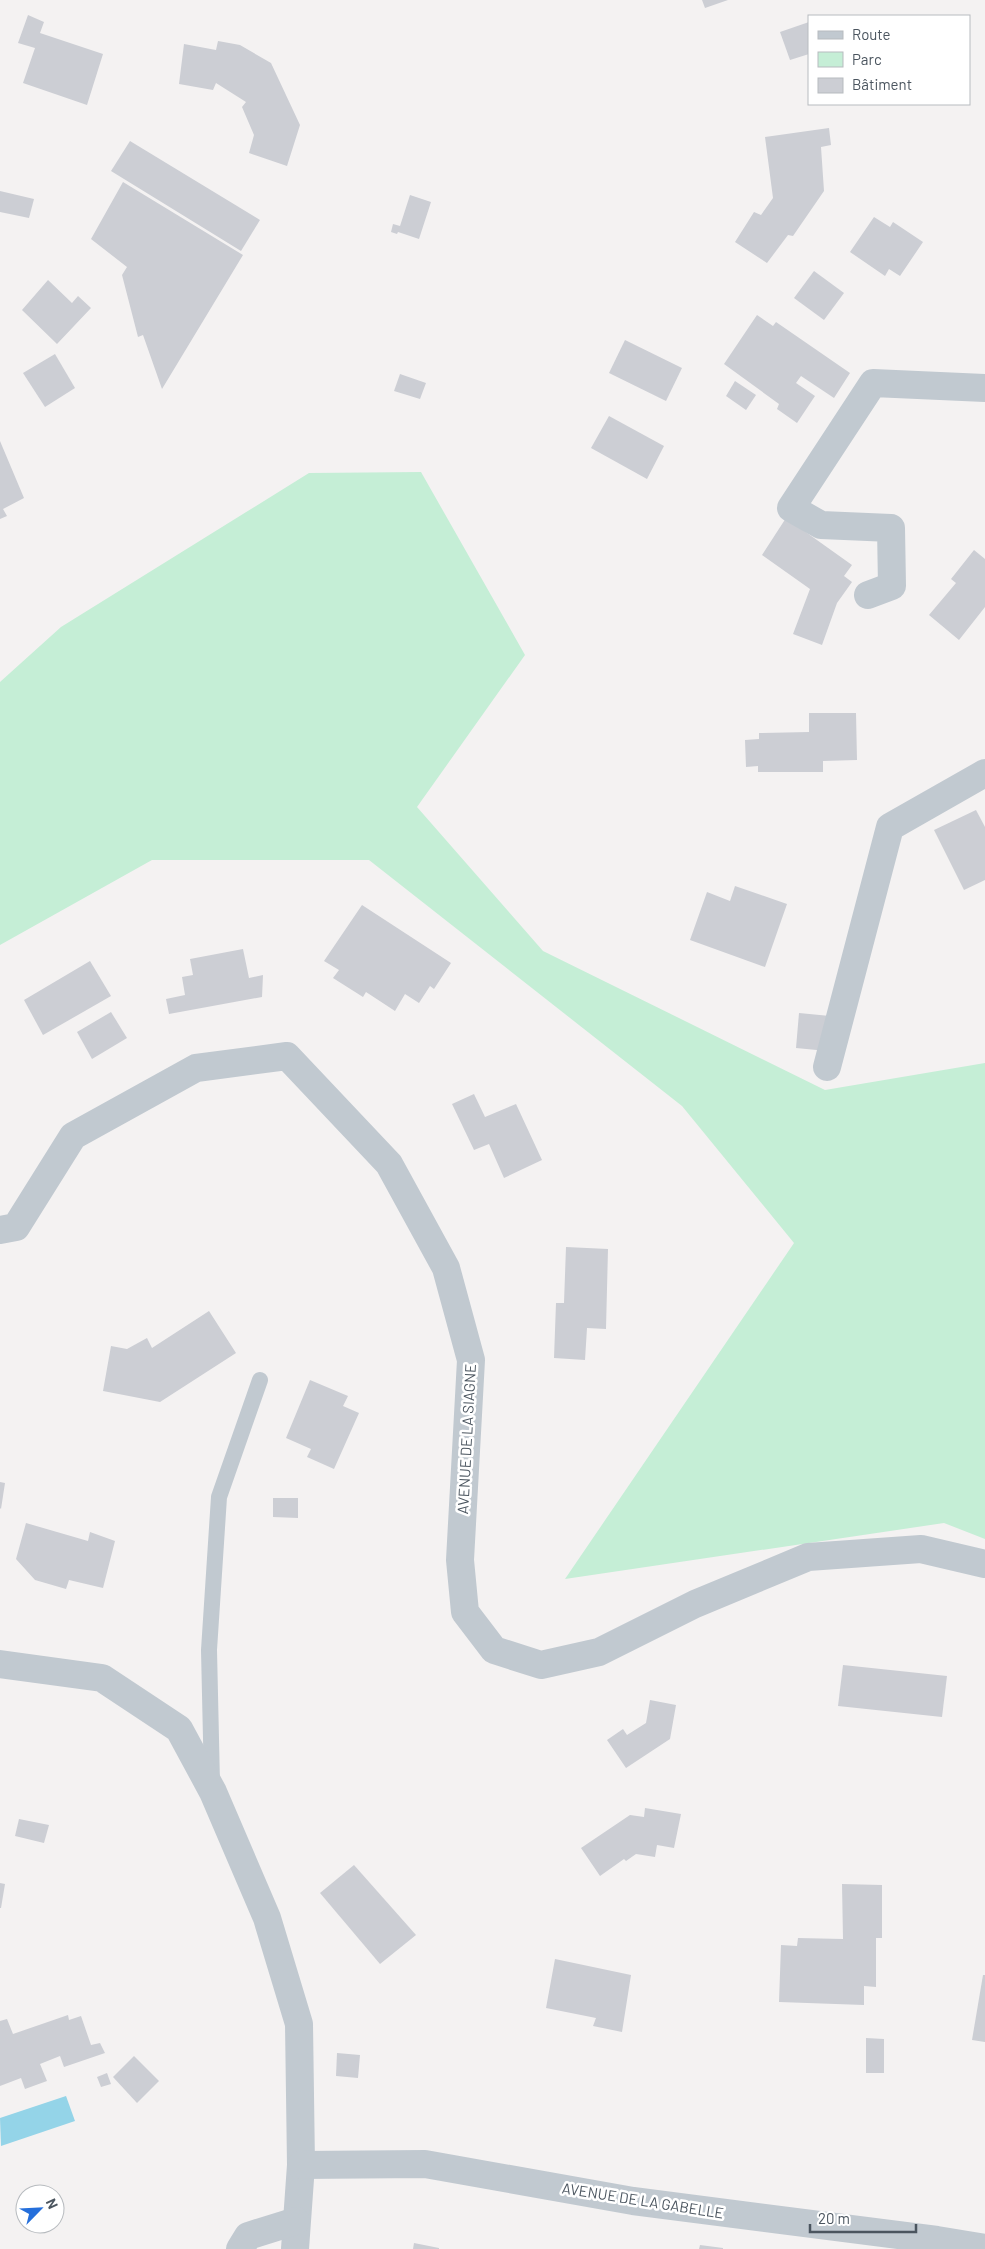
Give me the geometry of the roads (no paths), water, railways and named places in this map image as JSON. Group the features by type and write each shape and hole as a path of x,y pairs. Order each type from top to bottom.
{"street":[{"path":"868,595 892,586 891,528 821,526 791,508 873,383 985,388"},
{"path":"827,1067 890,827 985,773"},
{"name":"AVENUE DE LA SIAGNE","path":"0,1230 16,1227 73,1136 196,1068 287,1056 389,1164 446,1268 471,1360 460,1560 465,1612 494,1650 541,1665 599,1652 695,1604 808,1557 921,1549 985,1564"},
{"path":"0,1664 102,1678 179,1729 212,1792 267,1918 299,2024 301,2164 295,2249"},
{"name":"AVENUE DE LA GABELLE","path":"301,2164 425,2164 633,2201 937,2240 985,2248"},
{"path":"240,2249 248,2236 296,2221"}],"lane":[{"path":"212,1792 209,1650 219,1497 260,1380"}],"water":[{"path":"66,2096 75,2121 1,2146 0,2118"}]}
